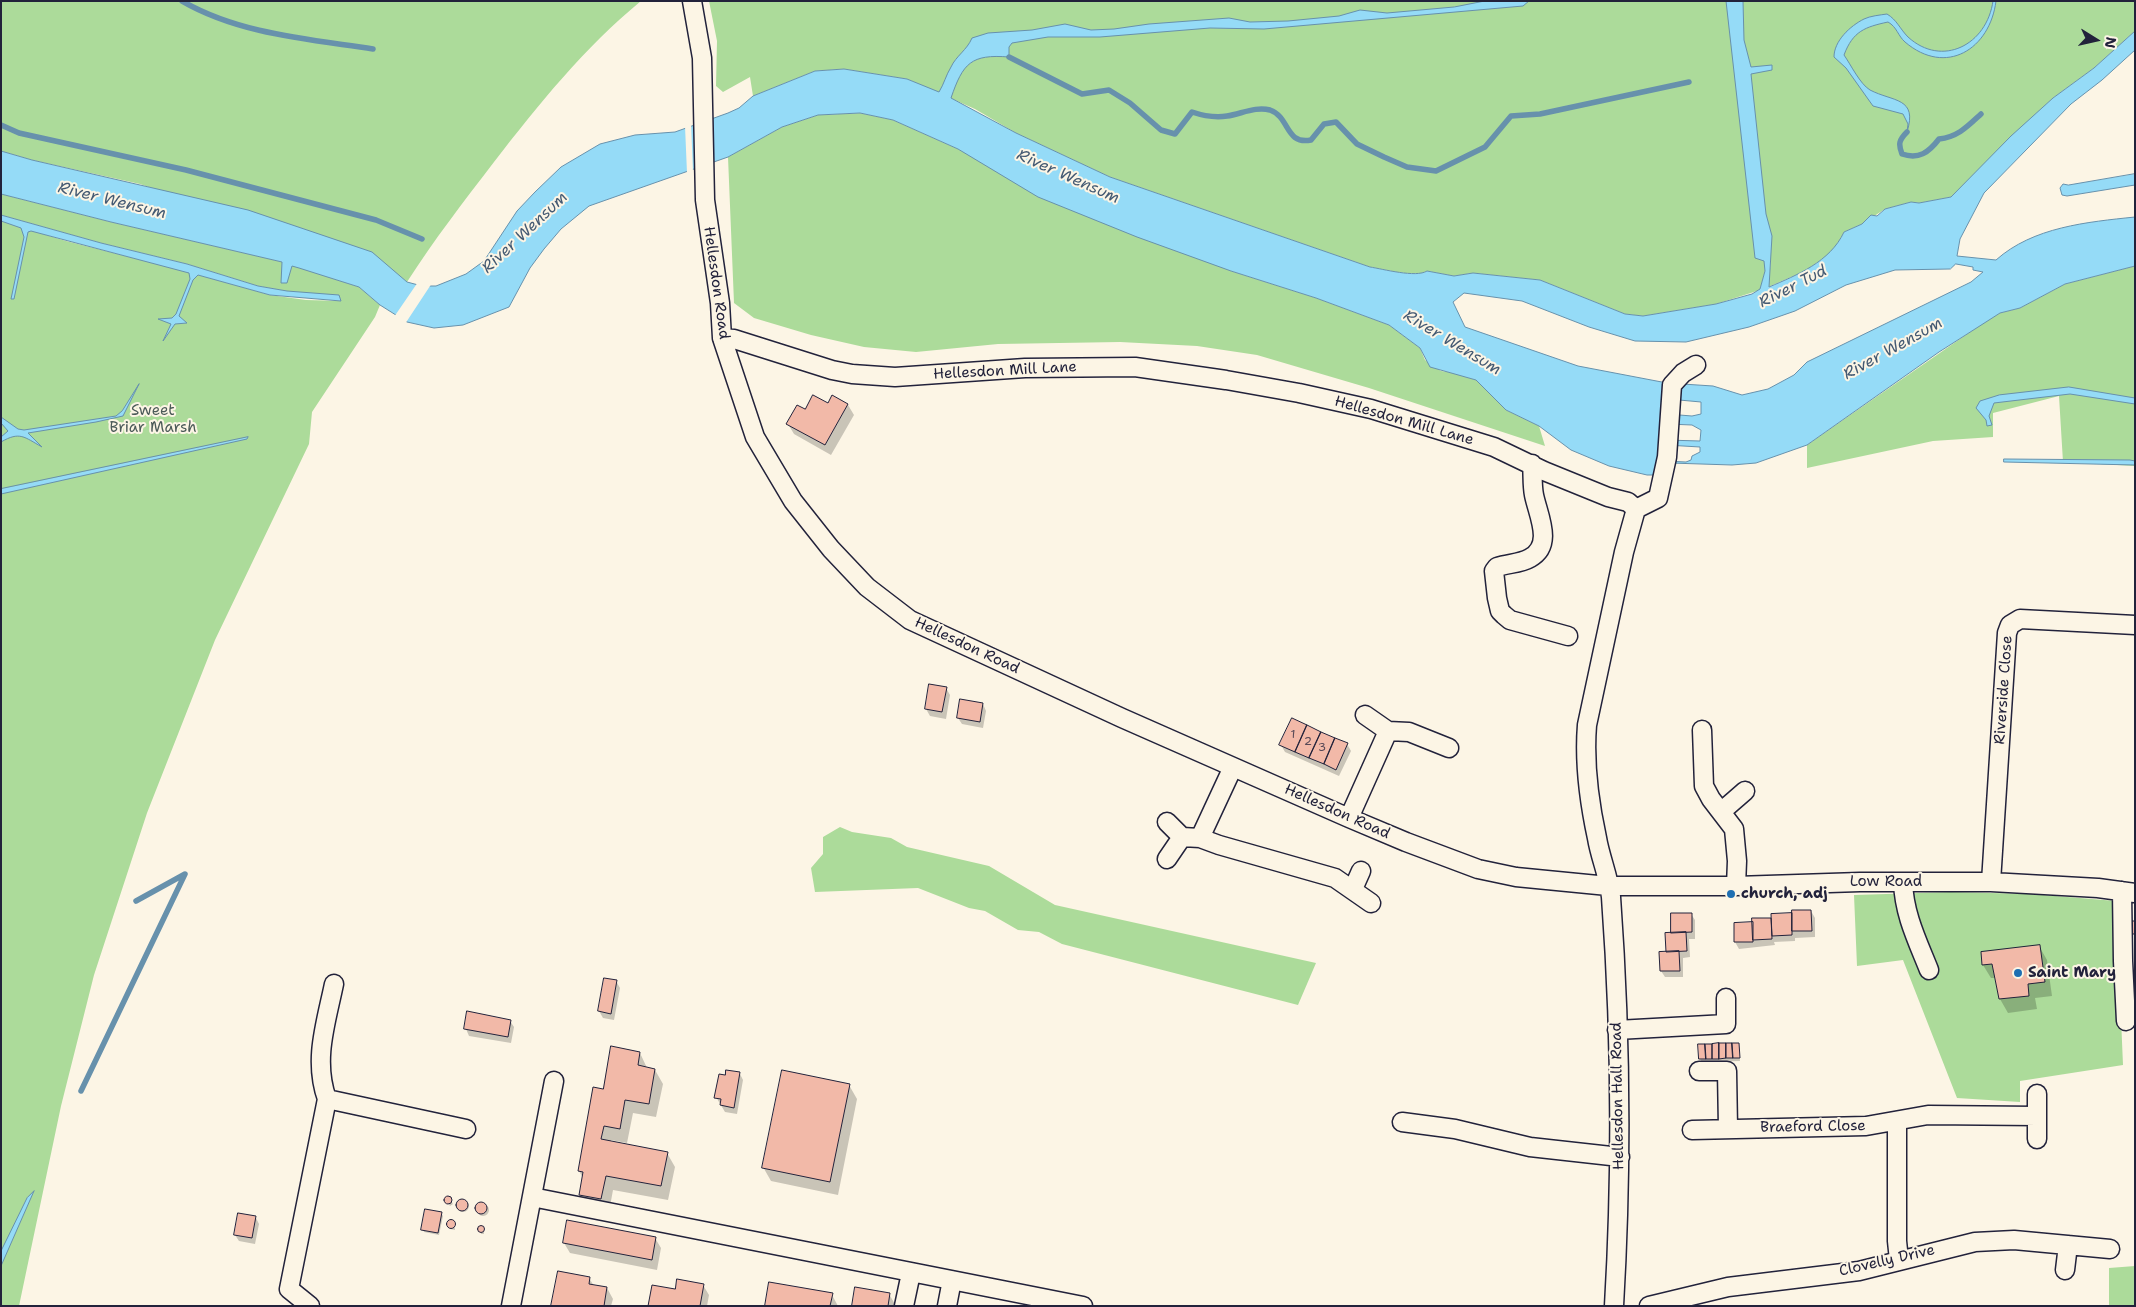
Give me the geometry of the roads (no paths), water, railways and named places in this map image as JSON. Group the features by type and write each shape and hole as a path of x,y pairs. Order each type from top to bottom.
{"street":[{"name":"Hellesdon Road","path":"692,1 702,58 706,210 720,302 722,338 755,437 793,501 831,549 867,587 910,620 1233,767 1406,842 1478,869 1548,881 1608,886"},
{"name":"Hellesdon Mill Lane","path":"722,338 734,339 832,370 852,374 895,377 1087,366 1135,367 1226,380 1371,409 1494,447 1608,497 1628,502 1636,509"},
{"path":"1608,886 1591,800 1585,754 1586,734 1624,552 1636,509 1658,498 1663,478 1672,385 1683,373 1696,365"},
{"path":"1532,464 1534,492 1543,526 1541,548 1536,554 1523,561 1497,567 1494,571 1497,598 1500,611 1510,620 1568,636"},
{"name":"Riverside Close","path":"1991,882 2007,633 2010,625 2020,619 2135,625"},
{"path":"1365,715 1388,731 1409,732 1449,748"},
{"path":"1702,730 1704,786 1711,799 1734,828 1737,861 1736,886"},
{"path":"1349,818 1388,731"},
{"path":"1200,838 1233,767"},
{"path":"1722,811 1745,791"},
{"path":"1167,822 1182,836 1200,838 1335,878 1371,903"},
{"path":"1167,859 1182,836"},
{"path":"1353,889 1362,871"},
{"path":"1903,882 1904,904 1910,924 1930,970"},
{"name":"Low Road","path":"1608,886 1991,882 2129,892"},
{"name":"Hellesdon Hall Road","path":"1608,886 1617,1030 1620,1157 1620,1209 1614,1306"},
{"path":"2126,1021 2123,961 2129,892"},
{"path":"310,1306 289,1289 327,1099 321,1083 320,1052 334,984"},
{"path":"1617,1030 1726,1024 1726,998"},
{"path":"1699,1071 1727,1071 1728,1128"},
{"path":"511,1306 554,1081"},
{"path":"2037,1094 2037,1139"},
{"path":"327,1099 466,1129"},
{"name":"Braeford Close","path":"1692,1130 1866,1126 1928,1115 2038,1116"},
{"path":"1402,1122 1455,1128 1530,1147 1620,1157"},
{"path":"1897,1122 1896,1241 1899,1260"},
{"path":"532,1197 1083,1306"},
{"name":"Clovelly Drive","path":"1649,1306 1728,1287 1859,1270 1975,1242 2014,1240 2110,1249"},
{"path":"2065,1270 2068,1245"},
{"path":"904,1306 911,1273"},
{"path":"947,1306 952,1280"}],"water":[{"path":"1485,1 1529,1 1523,6 1264,29 1210,28 1100,37 1048,37 1012,43 1009,47 1009,57 986,57 970,63 960,76 951,98 1016,133 1110,177 1370,267 1415,274 1427,271 1454,276 1473,273 1540,280 1625,314 1643,316 1716,304 1752,294 1760,289 1765,271 1764,261 1755,258 1726,1 1743,1 1744,40 1751,67 1772,65 1772,70 1751,74 1766,214 1772,236 1769,287 1801,272 1822,259 1830,252 1844,232 1862,224 1871,215 1877,216 1885,209 1911,202 1919,203 1951,197 2011,136 2053,98 2094,68 2135,31 2135,50 2102,80 2071,104 1984,193 1960,239 1957,256 1996,260 2027,240 2044,233 2080,224 2135,217 2135,266 2065,284 2020,308 2000,313 1939,352 1807,445 1756,463 1732,465 1670,463 1661,475 1647,475 1609,466 1571,450 1539,426 1506,410 1476,380 1430,367 1420,348 1389,325 1137,237 1038,197 958,149 893,120 860,113 818,115 782,127 728,157 589,206 561,229 544,249 530,268 509,307 463,325 434,328 407,322 380,305 359,287 299,268 292,266 287,283 281,283 282,262 1,194 1,151 32,160 248,210 372,252 407,282 422,286 436,286 466,274 484,261 517,211 535,192 561,167 600,144 635,135 675,132 728,113 739,108 753,96 815,71 844,69 907,79 939,92 953,63 972,38 988,33 1032,30 1065,24 1091,30 1229,18 1250,22 1288,21 1339,16 1360,10 1387,13 1454,7","holes":["1956,264 1973,267 1973,270 1983,272 1971,282 1807,362 1794,375 1768,389 1742,395 1713,386 1667,383 1578,366 1465,327 1453,302 1464,293 1522,301 1589,327 1635,341 1686,342 1749,327 1795,311 1846,285 1895,270 1950,269","1668,399 1701,402 1701,414 1692,416 1667,414","1667,424 1692,425 1701,430 1700,441 1666,440","1666,445 1700,447 1700,452 1692,456 1691,460 1686,462 1665,461"]},
{"path":"1993,1 1996,1 1992,18 1985,33 1964,53 1950,57 1936,57 1920,52 1905,42 1888,22 1866,28 1851,40 1844,55 1866,87 1895,99 1906,106 1910,121 1907,132 1908,124 1903,114 1873,106 1846,68 1834,57 1840,40 1853,26 1866,18 1887,14 1908,37 1921,46 1935,51 1948,51 1961,47 1982,30 1989,16"},
{"path":"2135,174 2135,185 2067,196 2062,195 2060,188 2063,184 2068,185"},
{"path":"1,215 101,243 187,264 258,286 287,291 339,295 341,301 270,295 198,275 193,280 179,316 187,323 175,324 163,341 171,324 158,319 172,318 176,314 190,279 189,273 31,231 28,232 14,299 11,299 24,237 21,228 1,221"},
{"path":"139,384 123,416 28,433 42,447 31,440 18,436 1,442 1,437 8,431 1,423 1,417 18,429 24,430 116,416 122,411"},
{"path":"2069,387 2135,398 2135,404 2070,394 1994,403 1989,416 1992,425 1987,426 1986,420 1976,408 1980,401 1999,395"},
{"path":"248,437 247,439 1,494 1,489"},
{"path":"2004,459 2130,460 2135,461 2135,465 2004,462"},
{"path":"34,1191 1,1266 1,1251 27,1198"}],"waterway":[{"path":"182,1 204,12 250,28 274,34 373,49"},
{"path":"1009,57 1082,94 1109,90 1130,103 1161,130 1175,134 1192,112 1218,117 1265,109 1270,110 1281,118 1296,138 1311,140 1324,124 1336,122 1357,144 1407,167 1436,171 1485,147 1511,116 1540,114 1689,82"},
{"path":"1907,132 1900,142 1902,154 1908,156 1919,155 1931,148 1939,139 1952,136 1962,130 1981,114"},
{"path":"1,125 19,133 186,170 376,220 422,239"},
{"path":"81,1091 185,874 136,901"}],"place":[{"name":"church, adj","path":"1731,894"},
{"name":"Saint Mary","path":"2018,973"}],"water label":[{"name":"River Wensum","path":"1068,177"},
{"name":"River Wensum","path":"112,201"},
{"name":"River Wensum","path":"525,233"},
{"name":"River Tud","path":"1793,287"},
{"name":"River Wensum","path":"1452,343"},
{"name":"River Wensum","path":"1893,349"}],"park label":[{"name":"Sweet Briar Marsh","path":"153,420"}]}
